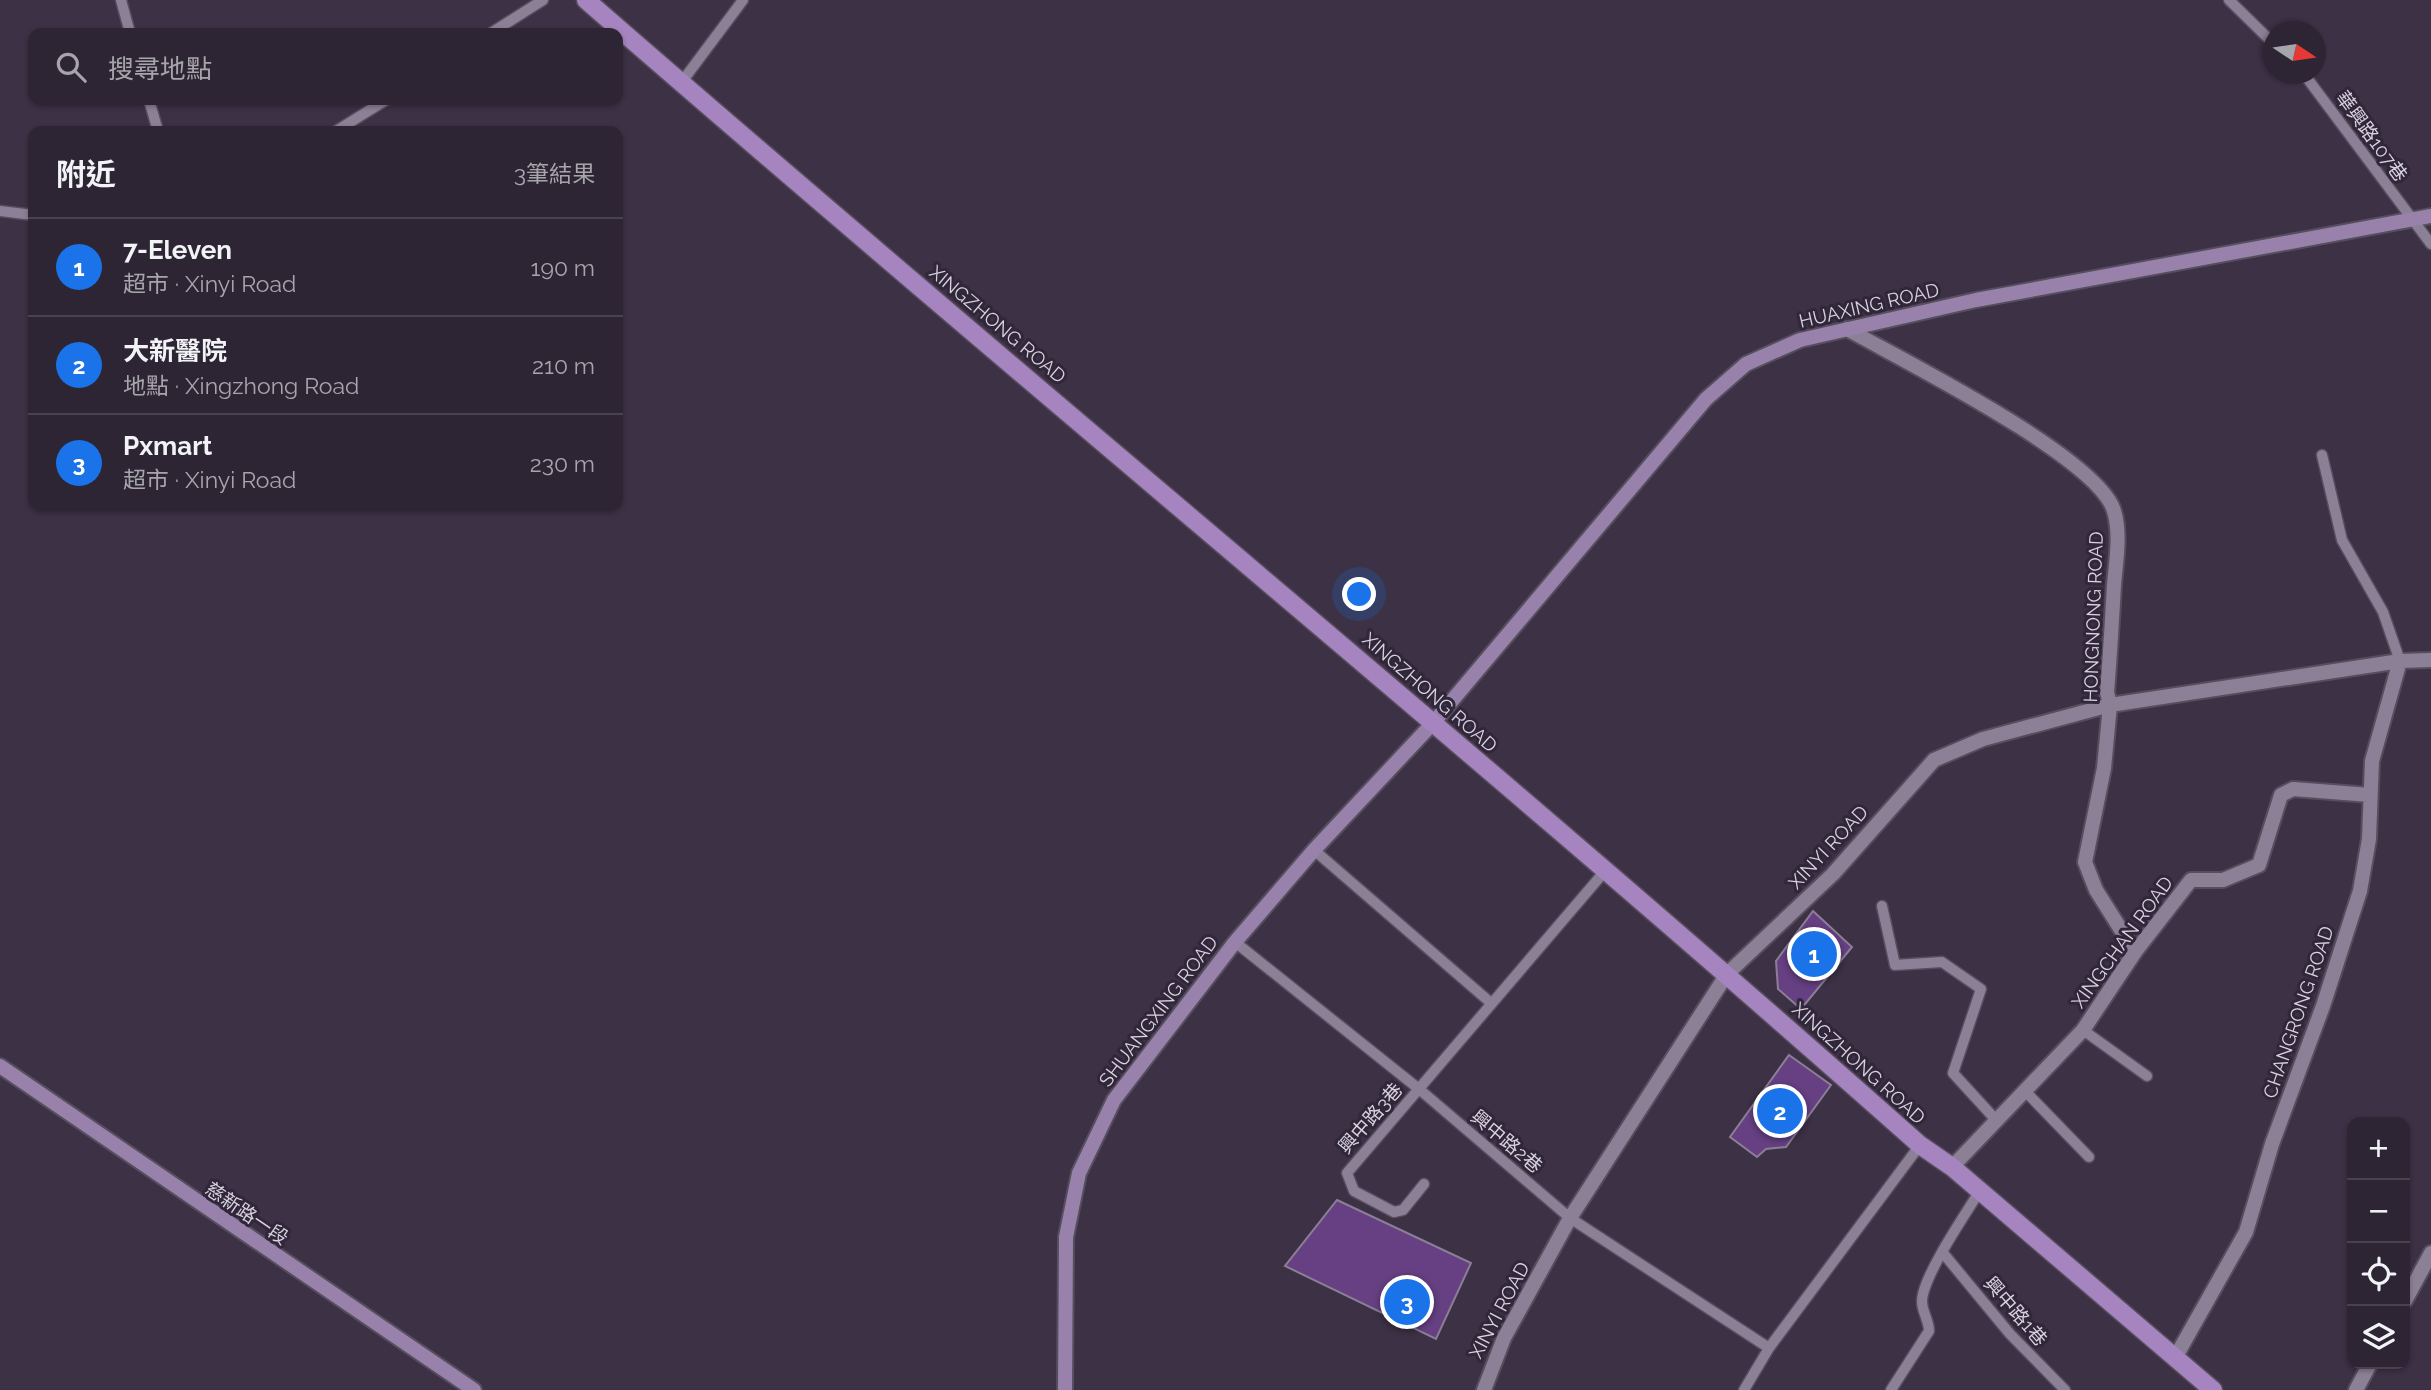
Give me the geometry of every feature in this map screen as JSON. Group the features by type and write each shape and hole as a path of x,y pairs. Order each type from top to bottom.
{"main road":[{"name":"XINGZHONG ROAD","path":"586,0 618,28"},
{"name":"XINGZHONG ROAD","path":"623,32 1434,722 1605,872 1727,974 1920,1145 1952,1167 2213,1390"},
{"name":"HUAXING ROAD","path":"1434,722 1706,399 1746,364 1800,340 1976,300 2431,216"},
{"name":"SHUANGXING ROAD","path":"1065,1390 1066,1237 1079,1173 1114,1100 1235,942 1314,850 1434,722"},
{"name":"慈新路一段","path":"0,1066 474,1390"}],"street":[{"name":"HONGNONG ROAD","path":"1847,329 1994,411 2035,438 2091,477 2113,509 2118,541 2107,692 2110,705 2104,768 2085,862 2096,890 2135,952"},
{"name":"XINYI ROAD","path":"1484,1390 1504,1338 1570,1218 1727,974 1833,874 1934,760 1983,738 2110,705 2400,661 2431,660"},
{"name":"CHANGRONG ROAD","path":"2175,1358 2246,1232 2272,1144 2323,1006 2360,891 2369,839 2372,761 2400,661"},
{"name":"XINGCHAN ROAD","path":"1952,1167 2083,1030 2135,952 2192,880 2223,880 2259,865 2281,795 2293,789 2370,795"},
{"path":"2410,1292 2431,1253"},
{"path":"2356,1390 2367,1369"}],"lane":[{"path":"121,0 129,28"},
{"path":"499,28 543,0"},
{"path":"681,83 743,0"},
{"path":"2229,0 2263,34"},
{"name":"華興路107巷","path":"2311,84 2431,244"},
{"path":"150,105 157,126"},
{"path":"344,126 378,105"},
{"path":"0,211 28,214"},
{"path":"2322,455 2342,541 2383,612 2400,661"},
{"path":"1314,850 1491,1003"},
{"name":"興中路3巷","path":"1424,1184 1403,1210 1394,1212 1354,1191 1347,1173 1605,872"},
{"path":"1882,906 1895,965 1942,962 1982,989 1952,1073 1996,1120"},
{"name":"興中路2巷","path":"1235,942 1419,1088 1570,1218 1769,1348"},
{"path":"2083,1030 2147,1076"},
{"path":"2025,1091 2089,1157"},
{"path":"1744,1390 1769,1348 1920,1145"},
{"path":"1891,1390 1929,1331 1922,1312 1923,1294 1979,1192"},
{"name":"興中路1巷","path":"1944,1253 2010,1334 2065,1390"}],"building":[{"path":"1813,911 1852,947 1801,1009 1778,989 1776,961"},
{"path":"1789,1055 1831,1085 1786,1147 1766,1149 1757,1157 1730,1137"},
{"path":"1337,1200 1471,1263 1436,1339 1285,1266"}],"place":[{"name":"7-Eleven","path":"1814,954"},
{"name":"大新醫院","path":"1780,1111"},
{"name":"Pxmart","path":"1407,1302"}]}
